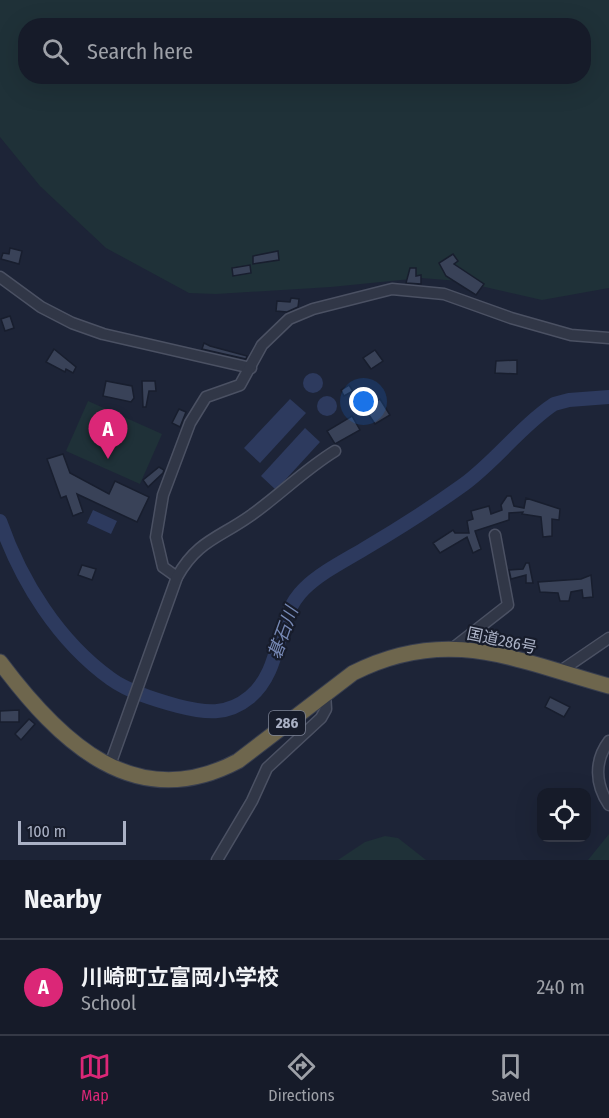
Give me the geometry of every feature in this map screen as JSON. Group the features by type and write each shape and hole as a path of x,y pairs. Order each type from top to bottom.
{"highway":[{"name":"国道286号","path":"0,662 37,709 57,729 110,765 159,780 185,781 205,776 238,760 353,673 394,656 431,648 453,648 498,654 609,686"}],"street":[{"path":"0,277 41,307 72,323 103,334 166,346 251,368"},
{"path":"177,577 163,567 156,537 171,470 190,423 206,397 240,385 262,345 289,319 313,309 392,289 444,294 511,318 571,335 609,338"},
{"path":"110,765 177,577 185,562 207,541 251,516 315,462 335,451"},
{"path":"453,648 508,605 495,534"},
{"path":"559,672 609,638"},
{"path":"217,860 252,801 267,768 321,718 326,709 325,693"},
{"path":"609,741 598,761 598,774 599,785 609,805"}],"shaded area":[{"path":"0,0 609,0 609,288 542,300 459,281 421,278 331,287 216,294 189,293 106,248 40,186 0,137"},
{"path":"88,401 162,434 140,484 66,451"},
{"path":"609,834 609,860 588,860"},
{"path":"385,836 398,838 426,860 338,860 365,842"}],"water":[{"path":"313,373 320,376 323,383 320,390 313,393 306,390 303,383 306,376"},
{"path":"327,396 334,399 337,406 334,413 327,416 320,413 317,406 320,399"},
{"path":"290,399 306,413 260,463 244,448"},
{"path":"305,428 320,442 276,490 261,476"},
{"path":"93,510 117,521 111,534 87,523"}],"building":[{"path":"10,248 22,251 19,264 1,259 3,253 9,254"},
{"path":"278,251 279,260 253,264 253,256"},
{"path":"453,254 458,261 454,264 484,284 476,295 446,276 439,263"},
{"path":"250,265 251,273 233,276 232,268"},
{"path":"410,268 416,268 416,276 421,275 421,284 406,283"},
{"path":"291,298 299,299 298,307 287,312 276,311 277,301 290,302"},
{"path":"10,316 14,328 5,331 1,319"},
{"path":"204,343 247,356 246,359 202,349"},
{"path":"54,349 76,367 73,373 66,369 65,372 46,362"},
{"path":"375,350 383,361 371,369 363,358"},
{"path":"517,360 517,374 495,373 496,361"},
{"path":"106,381 132,386 134,398 131,402 103,396"},
{"path":"142,381 155,381 156,391 149,391 146,407 143,407"},
{"path":"349,385 353,391 344,396 341,390"},
{"path":"380,399 390,415 375,424 365,409"},
{"path":"179,409 186,412 180,427 172,423"},
{"path":"352,416 360,430 335,444 327,431"},
{"path":"63,454 70,473 109,494 115,481 149,497 137,522 77,494 83,512 73,516 66,496 61,498 47,459"},
{"path":"159,467 164,470 163,473 148,487 143,480"},
{"path":"507,496 511,496 514,506 524,508 526,498 560,509 559,520 552,519 552,536 543,537 541,517 522,514 523,512 509,513 509,520 475,531 481,549 473,553 467,537 440,553 433,543 453,530 455,533 469,533 467,521 473,519 471,511 489,506 491,514 502,510 501,505"},
{"path":"526,563 529,563 533,583 526,583 526,575 511,579 509,570 523,569"},
{"path":"82,565 96,569 92,580 78,575"},
{"path":"591,575 593,597 583,598 582,590 571,592 569,601 560,601 558,593 540,592 538,582 581,579"},
{"path":"550,697 570,707 564,717 545,707"},
{"path":"19,710 19,722 0,722 0,711"},
{"path":"29,719 35,724 21,740 15,734"}],"waterway":[{"name":"碁石川","path":"0,521 30,587 58,628 92,664 118,684 134,692 197,710 224,710 250,697 261,685 269,672 294,601 310,583 463,485 554,404 569,400 609,397"}],"place":[{"name":"川崎町立富岡小学校","path":"108,459"}]}
